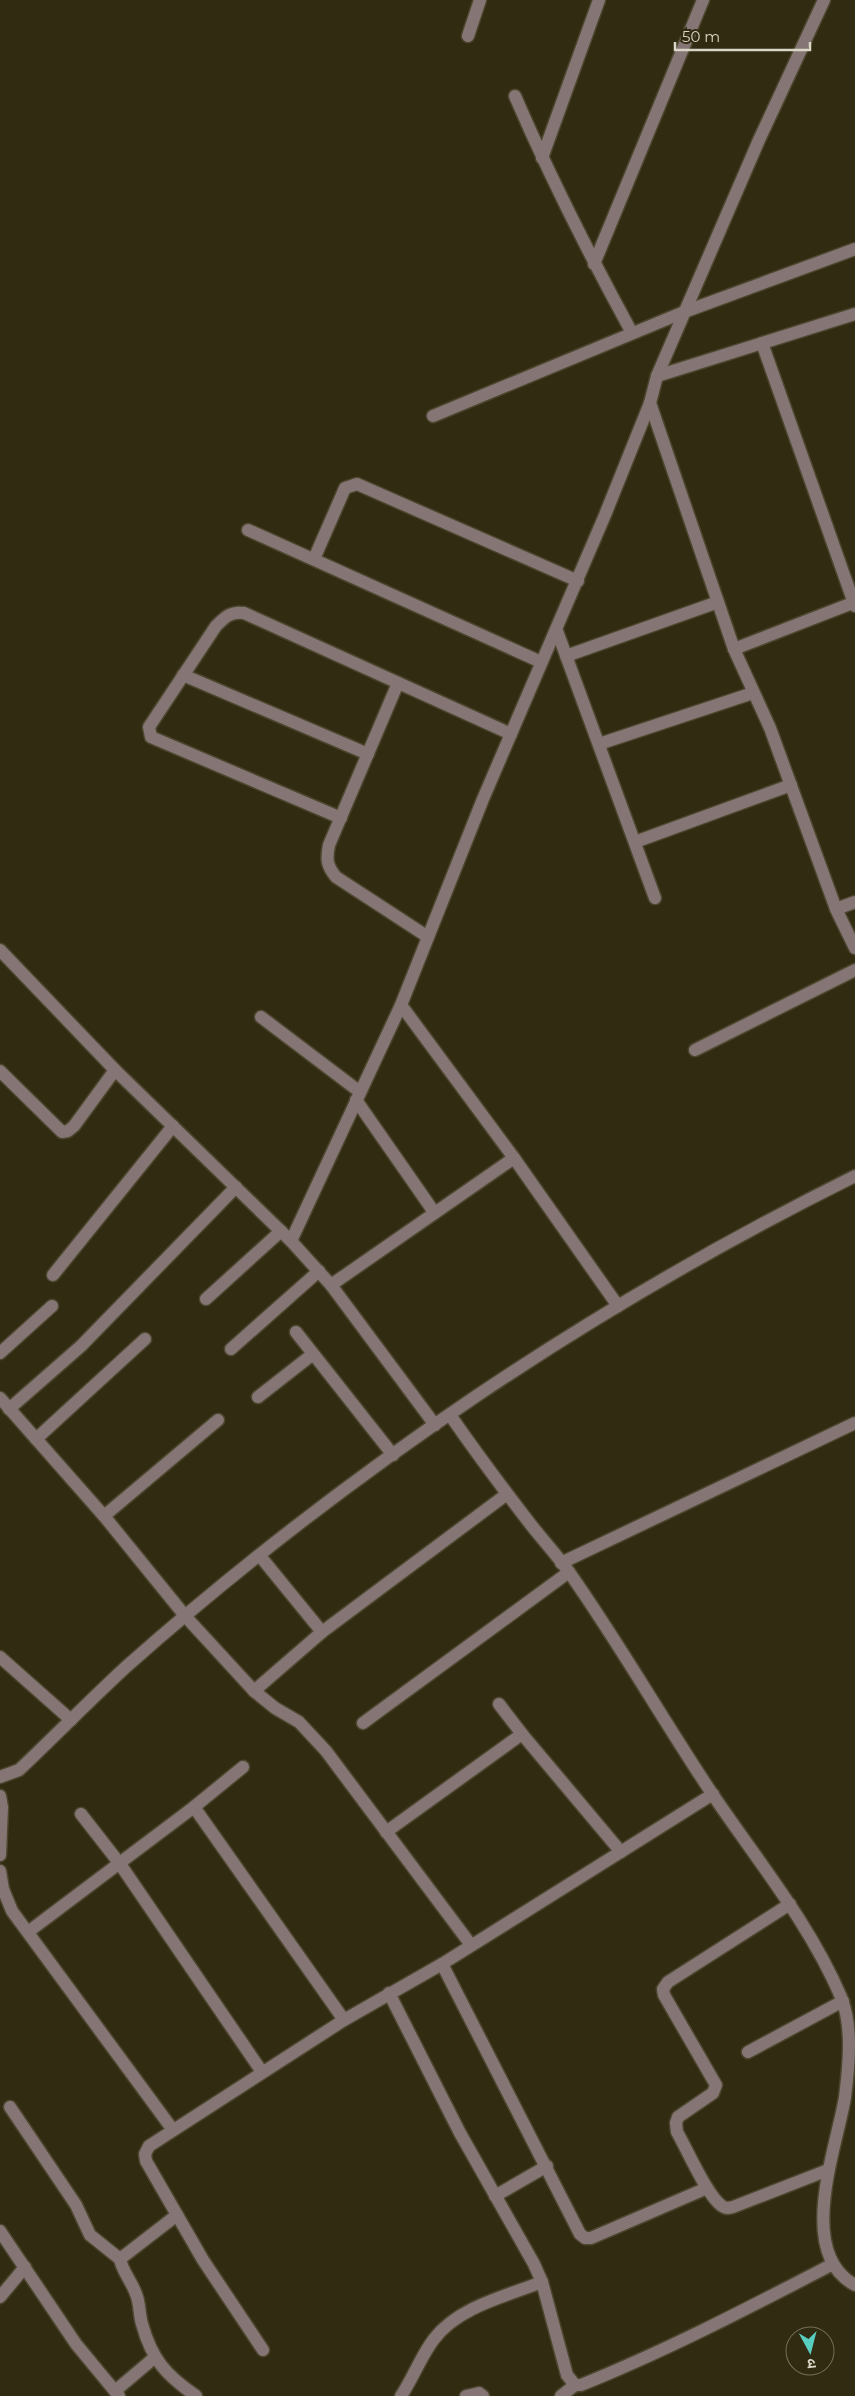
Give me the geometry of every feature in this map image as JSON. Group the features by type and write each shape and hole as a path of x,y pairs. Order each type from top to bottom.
{"street":[{"path":"468,36 480,0"},
{"path":"542,158 599,0"},
{"path":"594,264 703,0"},
{"path":"291,1241 401,1005 511,734 578,581 650,403 657,376 824,0"},
{"path":"515,96 542,158 594,264 632,333"},
{"path":"433,416 684,312 855,249"},
{"path":"657,376 855,314"},
{"path":"734,649 855,604 762,343"},
{"path":"650,403 734,649 770,728 836,909 855,948"},
{"path":"314,559 345,488 357,484 578,581"},
{"path":"248,530 542,662"},
{"path":"566,656 718,602"},
{"path":"341,818 151,737 149,726 216,626 226,616 235,612 244,613 511,734"},
{"path":"557,630 655,898"},
{"path":"183,675 368,754"},
{"path":"398,683 329,845 326,858 328,867 350,887 428,937"},
{"path":"599,744 753,692"},
{"path":"635,842 790,785"},
{"path":"836,909 855,902"},
{"path":"0,950 115,1070 281,1231 331,1284 435,1425"},
{"path":"695,1050 855,970"},
{"path":"401,1005 514,1158 618,1306"},
{"path":"261,1017 358,1096 434,1212"},
{"path":"0,1071 62,1132 68,1131 74,1126 115,1070"},
{"path":"53,1275 173,1126"},
{"path":"331,1284 514,1158"},
{"path":"0,1777 19,1770 127,1667 260,1556 435,1425 528,1362 618,1306 786,1210 855,1176"},
{"path":"9,1409 81,1346 236,1187"},
{"path":"206,1299 281,1231"},
{"path":"231,1349 319,1271"},
{"path":"0,1353 52,1306"},
{"path":"296,1332 393,1455"},
{"path":"36,1439 145,1339"},
{"path":"258,1397 313,1354"},
{"path":"0,1398 104,1516 186,1617 254,1691 275,1708 299,1722 326,1751 472,1945"},
{"path":"450,1415 507,1494 565,1567 713,1794 790,1904 830,1973 843,2001 848,2031 850,2095 828,2170 824,2231 833,2264 838,2272 855,2285"},
{"path":"104,1516 218,1420"},
{"path":"363,1723 565,1567 855,1423"},
{"path":"254,1691 322,1632 507,1494"},
{"path":"260,1556 322,1632"},
{"path":"0,1657 71,1720"},
{"path":"499,1704 621,1852"},
{"path":"386,1832 522,1734"},
{"path":"28,1932 120,1864 243,1767"},
{"path":"263,2350 203,2260 146,2161 145,2154 149,2146 344,2020 442,1964 713,1794"},
{"path":"0,1796 0,1854"},
{"path":"194,1807 344,2020"},
{"path":"81,1814 120,1864 262,2072"},
{"path":"0,1871 3,1889 12,1911 173,2130"},
{"path":"790,1904 668,1982 663,1989 664,1995 716,2085 713,2093 678,2118 676,2123 677,2132 707,2188 720,2205 729,2208 828,2170"},
{"path":"442,1964 547,2166 580,2234 585,2238 591,2238 707,2188"},
{"path":"389,1994 460,2133 534,2264 542,2282 567,2375 575,2385"},
{"path":"748,2052 843,2001"},
{"path":"10,2107 76,2205 90,2235 120,2259 138,2296 141,2323 154,2358 175,2382 196,2396"},
{"path":"494,2196 547,2166"},
{"path":"120,2259 177,2215"},
{"path":"0,2231 76,2344 117,2394 154,2358"},
{"path":"561,2396 575,2385 581,2385 628,2366 709,2328 833,2264"},
{"path":"0,2297 25,2267"},
{"path":"408,2394 433,2340 446,2326 478,2308 542,2282"},
{"path":"466,2396 479,2393 483,2396"}]}
